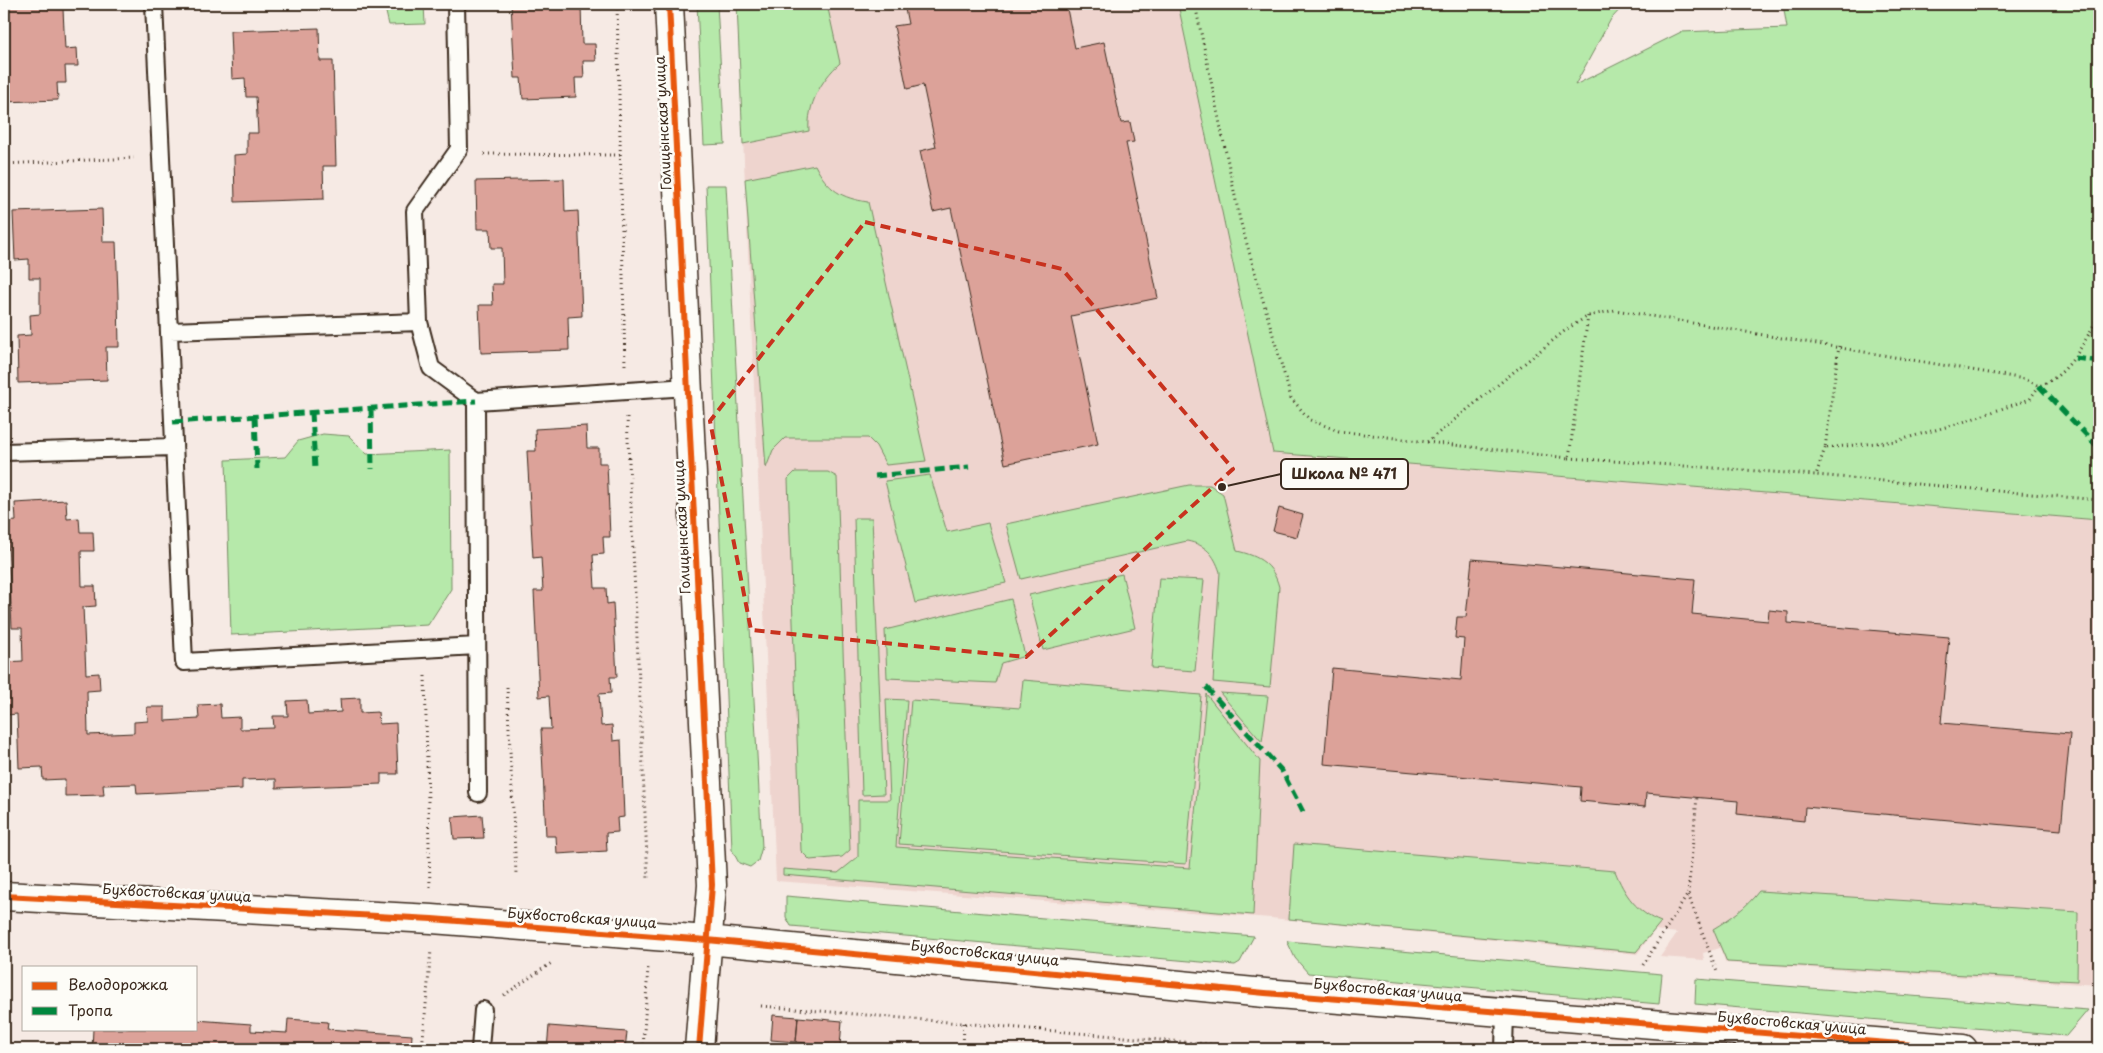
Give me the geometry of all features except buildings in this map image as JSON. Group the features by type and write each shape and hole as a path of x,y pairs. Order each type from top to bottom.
{"street":[{"name":"Голицынская улица","path":"669,4 712,885 699,1049"},
{"name":"Бухвостовская улица","path":"4,896 432,919 707,940 1265,993 1963,1049"}],"lane":[{"path":"154,4 184,662 477,646"},
{"path":"456,4 459,149 415,211 419,322 431,368 476,401 688,387"},
{"path":"170,331 419,322"},
{"path":"476,401 478,793"},
{"path":"4,452 173,447"},
{"path":"480,1049 483,1010"},
{"path":"1504,1049 1505,1012"}],"path":[{"path":"617,4 625,390 648,880"},
{"path":"1195,4 1240,220 1291,398 1310,420 1339,431 1569,458 1816,475 2099,500"},
{"path":"459,149 482,154 621,154"},
{"path":"4,164 138,158"},
{"path":"1427,442 1567,329 1588,316 1615,310 1839,346 2025,379 2039,386"},
{"path":"1569,458 1588,316"},
{"path":"1825,448 1896,441 1960,423 2030,399 2039,386 2054,381 2075,358 2099,316"},
{"path":"1816,475 1825,448 1839,346"},
{"path":"422,1049 431,952 432,919 429,871 425,676"},
{"path":"506,678 516,874"},
{"path":"1697,797 1688,894 1717,972"},
{"path":"1643,965 1688,894"},
{"path":"483,1010 555,960"},
{"path":"643,1049 648,966"},
{"path":"761,1006 1266,1049"},
{"path":"962,1049 964,1023"}],"highlighted area":[{"path":"865,222 1062,269 1233,469 1026,657 751,630 710,421"}],"shaded area":[{"path":"737,4 1178,4 1274,453 2099,520 2099,985 1726,963 1720,948 1703,953 1704,960 1660,957 1677,933 1655,930 1637,954 1271,918 776,881"}],"green space":[{"path":"384,4 424,4 425,24 389,25"},
{"path":"697,4 717,4 725,144 704,145"},
{"path":"737,4 827,4 840,63 821,85 810,112 809,131 743,144"},
{"path":"1178,4 1625,4 1611,19 1575,85 1681,32 1787,28 1783,4 2099,4 2099,520 1273,453"},
{"path":"815,165 830,187 850,198 868,202 926,461 886,465 876,446 868,438 785,438 773,450 766,468 745,179"},
{"path":"706,185 726,185 762,847 758,861 750,867 739,863 732,850"},
{"path":"323,434 349,436 367,454 450,450 451,589 428,625 231,635 226,460 285,457 298,441"},
{"path":"795,472 828,472 837,477 850,850 842,857 810,860 801,851 788,479"},
{"path":"930,475 947,532 988,523 1006,583 915,603 885,481"},
{"path":"1189,485 1210,485 1223,494 1237,551 1264,562 1273,572 1276,579 1279,587 1270,687 1213,682 1220,572 1212,555 1199,545 1187,541 1021,579 1006,524"},
{"path":"854,518 872,518 884,794 862,795"},
{"path":"1122,574 1135,628 1043,650 1029,595"},
{"path":"1159,578 1204,580 1195,671 1151,668"},
{"path":"1011,599 1025,656 1001,663 995,683 887,678 885,630"},
{"path":"1023,680 1201,695 1186,864 899,844 911,700 1020,708"},
{"path":"1220,693 1268,696 1262,742"},
{"path":"1206,694 1260,761 1253,915 783,875 783,869 838,873 858,857 858,800 890,800 886,699 907,700 896,847 1190,868"},
{"path":"1294,844 1615,871 1632,902 1645,913 1661,922 1636,952 1289,919"},
{"path":"1759,891 2078,912 2077,981 1727,962 1713,929 1749,903"},
{"path":"786,896 1254,936 1240,962 1235,965 791,926 786,917"},
{"path":"1287,941 1662,974 1659,1004 1308,973 1295,958"},
{"path":"1696,979 2088,1010 2066,1036 1695,1004"}],"marked path":[{"path":"2075,358 2099,361"},
{"path":"2039,386 2099,448"},
{"path":"173,422 476,401"},
{"path":"371,408 372,469"},
{"path":"312,412 315,469"},
{"path":"255,416 257,469"},
{"path":"875,476 969,467"},
{"path":"1206,687 1282,771 1303,812"}],"cycle path":[{"path":"669,4 712,885 699,1049"},
{"path":"4,896 432,919 707,940 1265,993 1963,1049"}],"place":[{"name":"Школа № 471","path":"1222,487"}]}
